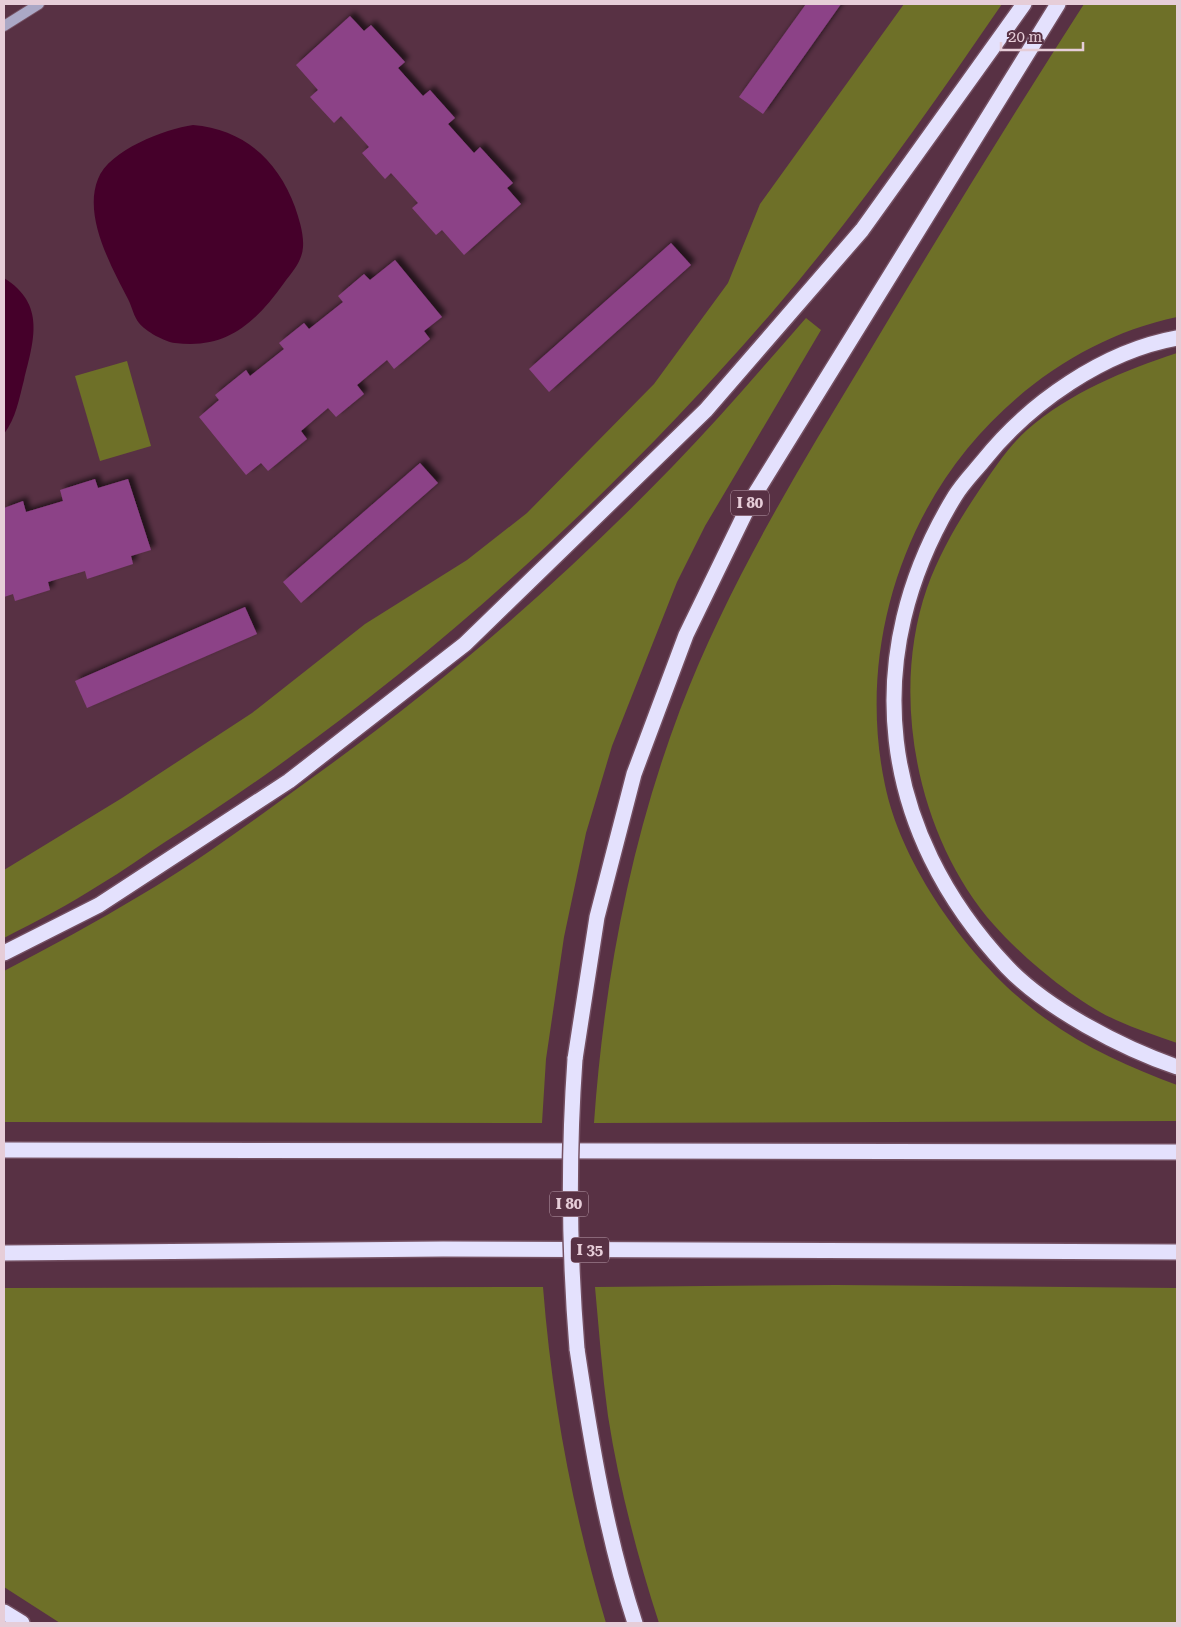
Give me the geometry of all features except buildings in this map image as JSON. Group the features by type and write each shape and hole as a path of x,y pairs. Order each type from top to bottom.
{"highway":[{"path":"4,953 99,905 289,781 465,644 706,410 862,230 1024,4"},
{"name":"I 80","path":"635,1623 619,1574 590,1433 578,1350 571,1278 568,1197 575,1059 598,917 632,784 686,635 752,499 1058,4"},
{"path":"1177,338 1130,352 1095,368 1032,410 1003,435 956,495 921,563 902,616 896,650 893,720 904,789 930,854 960,909 995,953 1007,967 1036,992 1099,1033 1177,1067"},
{"path":"4,1150 1177,1152"},
{"name":"I 35","path":"4,1253 443,1249 1177,1252"},
{"path":"4,1612 22,1623"}],"street":[{"path":"4,26 39,4"}],"shaded area":[{"path":"904,4 1002,4 892,160 835,236 774,310 706,386 636,459 564,530 489,598 411,664 331,727 249,786 117,874 4,938 4,870 122,798 252,713 365,624 467,560 527,513 654,384 728,283 760,204"},
{"path":"1084,4 1177,4 1177,317 1147,325 1088,349 1035,383 988,425 967,449 941,485 919,524 902,565 888,608 880,652 877,696 878,741 885,785 894,817 907,850 925,883 969,946 994,974 1046,1019 1077,1039 1109,1056 1177,1085 1177,1121 594,1123 612,965 633,862 662,760 698,665 739,578 809,452 970,185"},
{"path":"193,125 228,133 243,140 268,161 288,190 298,216 303,242 301,257 296,266 273,297 251,321 225,337 210,342 193,344 166,341 150,333 139,323 101,241 96,225 94,193 98,179 104,169 126,150 154,136"},
{"path":"4,278 17,288 26,299 34,324 31,351 19,401 4,434"},
{"path":"806,318 821,330 705,526 677,582 612,746 586,833 564,937 546,1059 542,1123 4,1122 4,971 124,905 205,854 357,745 452,670 543,591 631,509 707,430"},
{"path":"1177,353 1177,1043 1116,1020 1068,991 1035,965 1006,938 968,890 946,851 929,809 918,765 911,720 911,675 916,630 932,575 965,512 1008,450 1020,436 1043,417 1079,394 1118,375"},
{"path":"127,361 151,446 100,461 75,376"},
{"path":"836,1285 1177,1288 1177,1623 659,1623 629,1520 612,1442 604,1384 595,1287"},
{"path":"543,1287 558,1415 574,1499 606,1623 60,1623 4,1587 4,1288"}]}
